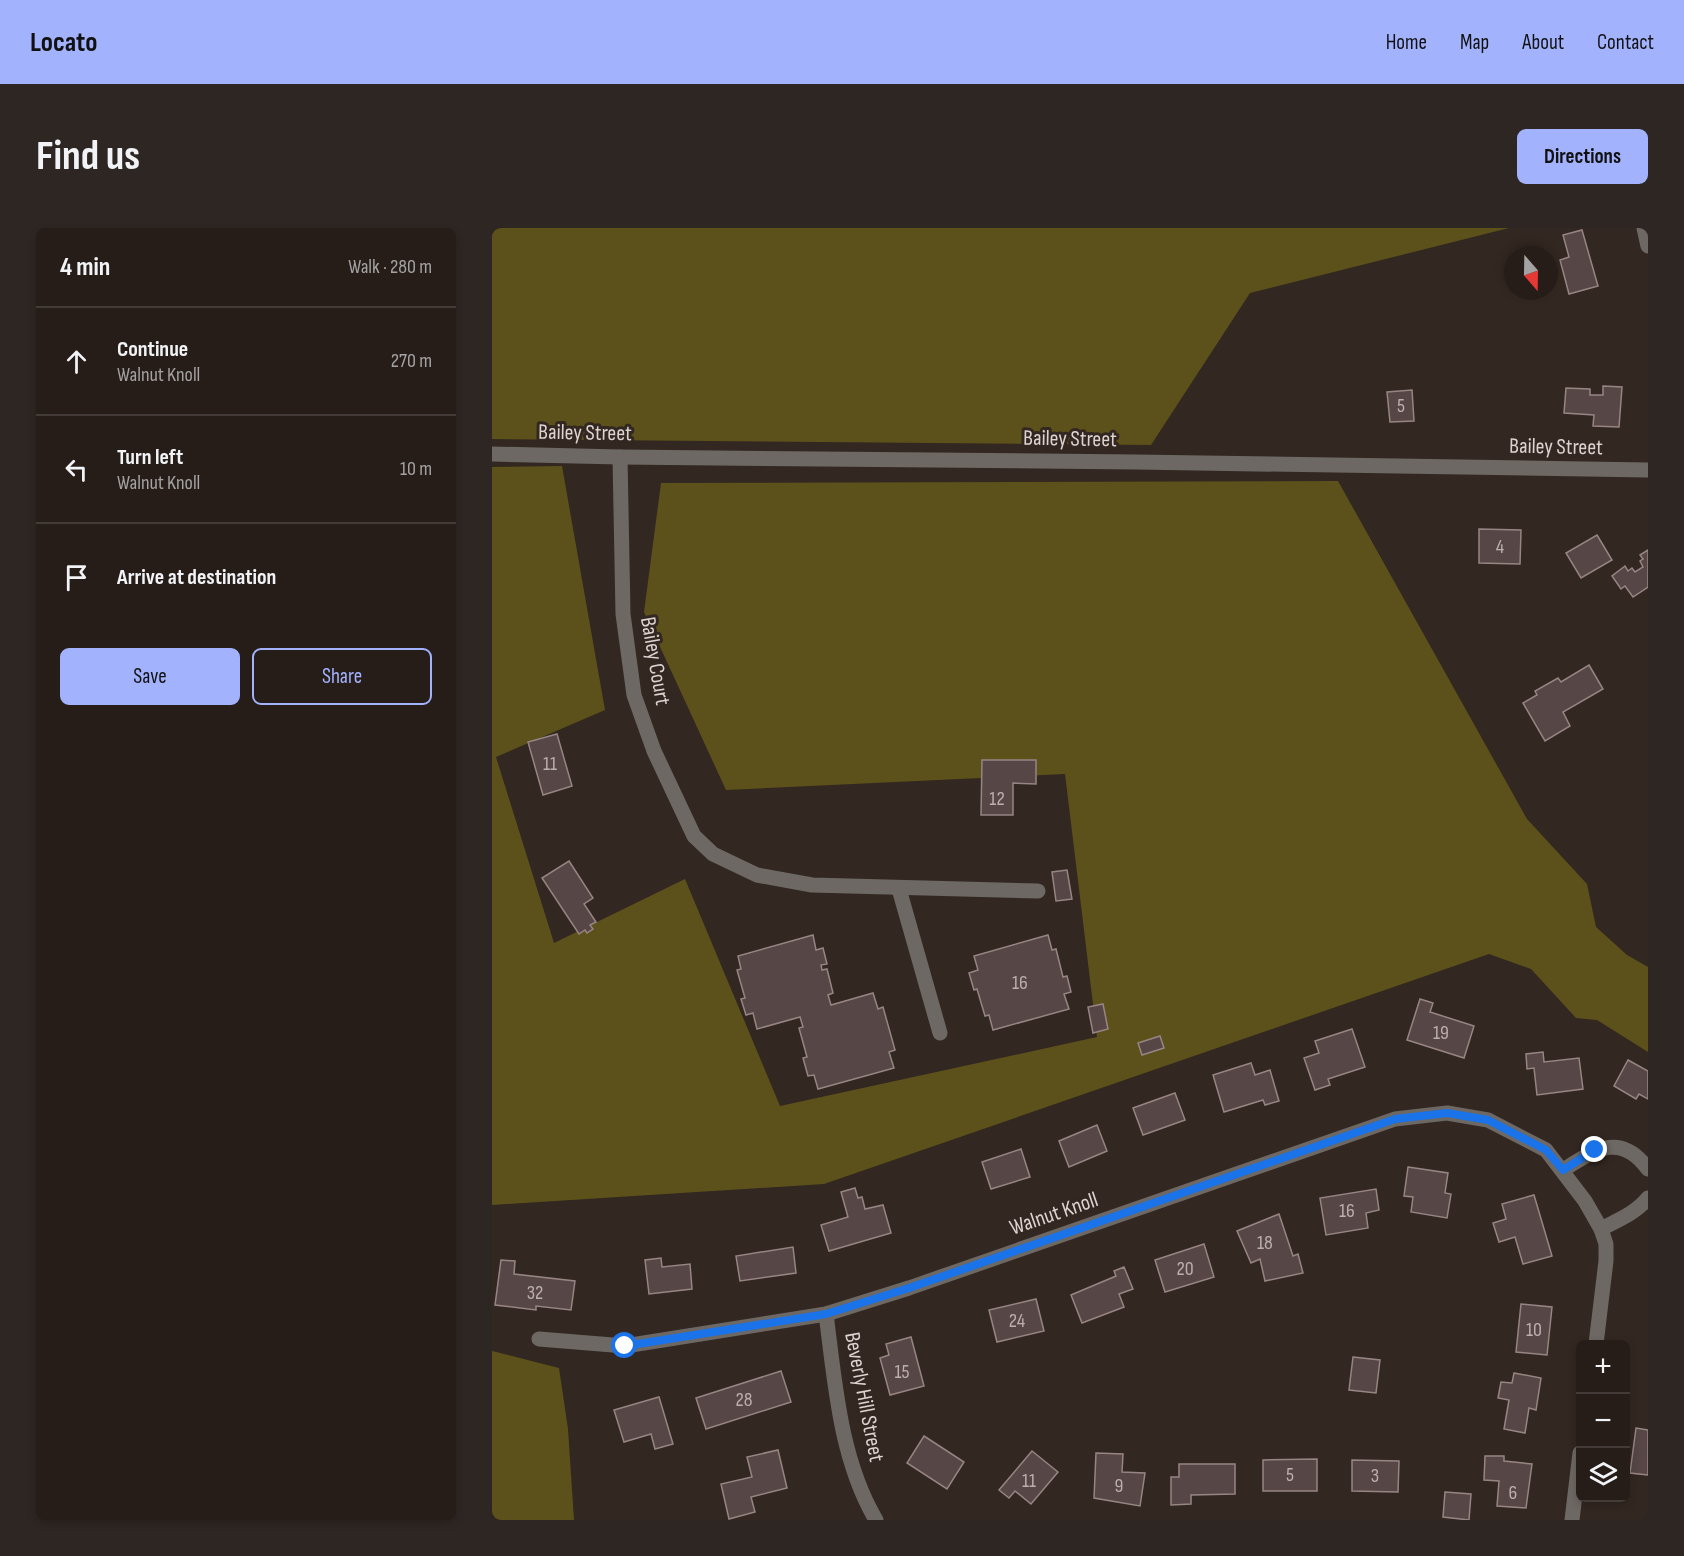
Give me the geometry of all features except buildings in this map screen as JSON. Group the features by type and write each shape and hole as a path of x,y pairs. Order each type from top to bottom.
{"street":[{"path":"1644,228 1648,246"},
{"name":"Bailey Street","path":"492,454 1648,470"},
{"name":"Bailey Court","path":"620,457 623,614 634,695 654,751 694,836 713,854 757,875 812,885 899,889"},
{"path":"940,1033 899,889 1038,891"},
{"name":"Walnut Knoll","path":"539,1339 625,1346 826,1314 909,1288 1395,1119 1447,1113 1488,1120 1546,1150 1563,1170 1601,1229 1606,1244 1596,1340"},
{"path":"1563,1170 1595,1150 1614,1146 1638,1156 1648,1169"},
{"path":"1601,1229 1630,1214 1642,1206 1648,1198"},
{"name":"Beverly Hill Street","path":"826,1314 839,1412 856,1475 865,1501 876,1520"},
{"path":"1572,1520 1576,1490"}],"shaded area":[{"path":"492,228 1509,228 1250,293 1151,445 492,439"},
{"path":"562,466 605,710 496,757 554,943 685,879 780,1106 1097,1037 1065,774 726,790 644,612 661,483 1338,481 1527,819 1587,884 1596,927 1627,955 1648,967 1648,1052 1597,1020 1576,1018 1531,969 1489,954 824,1184 492,1205 492,467"},
{"path":"492,1351 559,1368 568,1429 574,1520 492,1520"}],"route":[{"path":"625,1346 826,1314 909,1288 1395,1119 1447,1113 1488,1120 1546,1150 1563,1170 1595,1150"}]}
